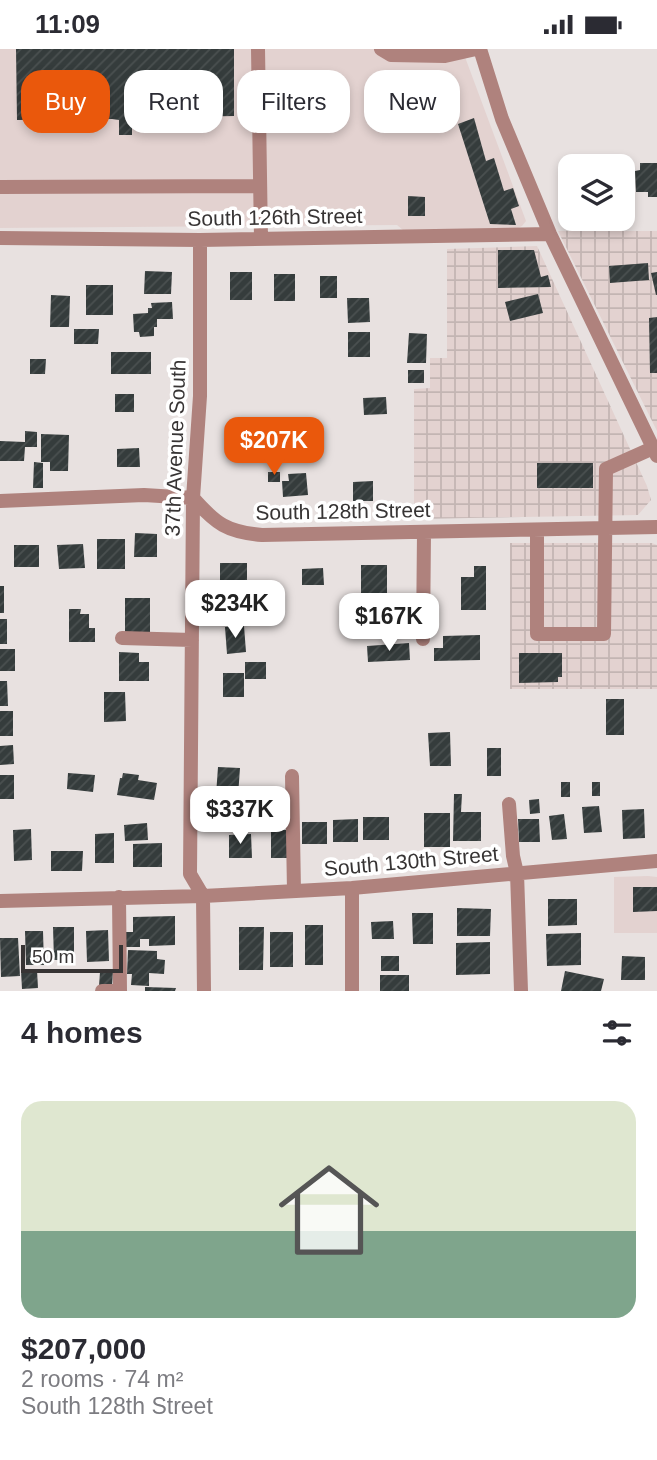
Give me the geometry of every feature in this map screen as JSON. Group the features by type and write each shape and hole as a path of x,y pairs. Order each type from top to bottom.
{"street":[{"path":"258,49 261,239"},
{"path":"382,49 391,55 444,56 478,49 502,119 550,234 655,452 606,469 604,634 537,634 537,530"},
{"path":"0,187 260,186"},
{"name":"South 126th Street","path":"0,238 200,240 550,234"},
{"name":"37th Avenue South","path":"200,240 200,396 193,498 190,874 203,896 204,991"},
{"path":"0,501 144,495 193,498"},
{"name":"South 128th Street","path":"193,498 223,526 241,533 262,535 657,527"},
{"path":"423,639 424,532"},
{"path":"122,638 192,641"},
{"path":"292,776 294,891"},
{"path":"509,804 517,873 521,991"},
{"name":"South 130th Street","path":"0,901 203,896 352,888 657,861"},
{"path":"352,888 352,991"},
{"path":"102,991 120,991 119,897"}],"shaded area":[{"path":"0,49 462,49 526,221 518,228 403,230 397,225 0,228"},
{"path":"558,231 657,231 657,431"},
{"path":"537,246 651,500 638,515 414,519 414,389 430,388 430,358 447,358 447,249"},
{"path":"510,543 657,545 657,689 510,689"},
{"path":"614,877 657,877 657,933 614,933"}],"building":[{"path":"16,49 234,49 234,116 223,116 223,70 124,70 124,133 132,135 119,135 119,120 110,119 110,70 21,70 21,120 17,120"},
{"path":"474,118 486,161 494,158 504,191 513,188 519,206 511,209 516,225 490,224 460,123"},
{"path":"640,163 657,163 657,197 648,197 648,192 636,192 635,171 640,170"},
{"path":"408,196 425,197 425,216 408,216"},
{"path":"498,250 534,250 541,277 548,275 551,287 498,288"},
{"path":"648,263 649,280 610,283 609,266"},
{"path":"145,271 172,272 171,294 144,294"},
{"path":"230,272 252,272 252,300 230,300"},
{"path":"657,272 657,295 656,295 651,273"},
{"path":"274,274 295,274 295,301 274,301"},
{"path":"320,276 337,276 337,298 320,298"},
{"path":"86,285 113,285 113,315 86,315"},
{"path":"538,294 543,313 510,321 505,302"},
{"path":"51,295 70,296 69,327 50,327"},
{"path":"347,298 369,298 370,322 348,323"},
{"path":"172,302 173,319 157,319 154,336 140,337 139,332 134,332 133,314 148,313 148,308 152,308 151,303"},
{"path":"657,317 657,373 650,373 649,318"},
{"path":"74,329 99,329 98,344 74,344"},
{"path":"348,332 370,332 370,357 348,357"},
{"path":"409,333 427,334 426,363 407,363"},
{"path":"111,352 151,352 151,374 111,374"},
{"path":"30,359 46,359 45,374 30,374"},
{"path":"408,370 424,370 424,383 408,383"},
{"path":"115,394 134,394 134,412 115,412"},
{"path":"386,397 387,414 364,415 363,398"},
{"path":"25,431 37,432 37,447 25,447 24,461 0,461 0,441 25,442"},
{"path":"41,434 69,435 68,471 50,471 50,462 41,462"},
{"path":"139,448 140,467 117,467 117,449"},
{"path":"34,462 43,463 43,488 33,488"},
{"path":"537,463 593,463 593,488 537,488"},
{"path":"268,472 280,472 280,482 268,482"},
{"path":"306,473 308,495 283,497 282,481 289,481 288,474"},
{"path":"373,481 373,501 353,501 353,482"},
{"path":"135,533 157,534 157,557 134,557"},
{"path":"97,539 125,539 125,569 97,569"},
{"path":"83,544 85,568 59,569 57,545"},
{"path":"14,545 39,545 39,567 14,567"},
{"path":"220,563 247,563 247,582 220,582"},
{"path":"361,565 387,565 387,613 361,613"},
{"path":"474,566 486,566 486,610 461,610 461,577 474,577"},
{"path":"323,568 324,585 302,585 302,569"},
{"path":"0,586 4,586 4,613 0,613"},
{"path":"125,598 150,598 150,633 125,633"},
{"path":"69,609 81,609 80,614 89,614 89,628 95,628 95,642 69,642"},
{"path":"0,619 7,619 7,644 0,644"},
{"path":"244,626 246,652 227,654 225,627"},
{"path":"480,635 480,660 434,661 434,648 443,648 443,636"},
{"path":"409,643 410,660 368,662 367,646"},
{"path":"0,649 15,649 15,671 0,671"},
{"path":"119,652 139,653 139,662 149,662 149,681 119,681"},
{"path":"519,653 562,653 562,677 558,677 558,682 519,683"},
{"path":"245,662 266,662 266,679 245,679"},
{"path":"223,673 244,673 244,697 223,697"},
{"path":"0,681 7,681 8,706 0,706"},
{"path":"104,692 125,692 126,721 104,722"},
{"path":"606,699 624,699 624,735 606,735"},
{"path":"0,711 13,711 13,736 0,736"},
{"path":"450,732 451,766 430,766 428,733"},
{"path":"13,745 14,764 0,765 0,746"},
{"path":"487,748 501,748 501,776 487,776"},
{"path":"218,767 240,768 238,796 216,795"},
{"path":"68,773 95,775 93,792 67,789"},
{"path":"123,773 139,775 138,780 157,783 154,800 117,795"},
{"path":"0,775 14,775 14,799 0,799"},
{"path":"561,782 570,782 570,797 561,797"},
{"path":"592,782 600,782 600,796 592,796"},
{"path":"454,794 462,794 461,812 481,812 481,841 453,841"},
{"path":"269,795 285,795 284,817 269,817"},
{"path":"539,799 540,813 530,814 529,800"},
{"path":"599,806 602,832 584,833 582,807"},
{"path":"644,809 645,838 623,839 622,810"},
{"path":"424,813 450,813 450,847 424,847"},
{"path":"564,814 567,839 552,840 549,816"},
{"path":"363,817 389,817 389,840 363,840"},
{"path":"358,819 358,842 333,842 333,820"},
{"path":"518,819 539,819 540,842 519,842"},
{"path":"302,822 327,822 327,844 302,844"},
{"path":"147,823 148,840 125,841 124,825"},
{"path":"31,829 32,860 14,861 13,830"},
{"path":"271,830 290,830 290,858 271,858"},
{"path":"114,833 114,863 95,863 95,834"},
{"path":"251,834 252,858 229,858 229,835"},
{"path":"162,843 162,867 133,867 133,844"},
{"path":"51,851 83,851 82,871 51,871"},
{"path":"633,887 657,887 657,911 633,912"},
{"path":"548,899 577,899 577,925 548,926"},
{"path":"457,908 491,909 490,936 457,936"},
{"path":"412,913 433,913 433,944 413,944"},
{"path":"175,916 175,945 149,946 149,939 140,939 140,947 123,947 123,932 133,932 133,917"},
{"path":"393,921 394,939 372,939 371,922"},
{"path":"305,925 323,925 323,965 305,965"},
{"path":"53,927 74,927 74,960 54,960"},
{"path":"239,927 264,927 263,970 239,970"},
{"path":"108,930 109,961 87,962 86,931"},
{"path":"25,931 43,931 44,965 26,965"},
{"path":"270,932 293,932 293,967 270,967"},
{"path":"581,933 581,965 547,966 546,934"},
{"path":"0,938 18,938 20,976 1,977"},
{"path":"490,942 490,974 456,975 456,943"},
{"path":"128,950 157,951 157,959 165,960 164,974 149,973 149,986 131,985 132,974 127,974"},
{"path":"381,956 399,956 399,971 381,971"},
{"path":"622,956 645,957 645,980 621,980"},
{"path":"37,970 38,988 22,989 21,971"},
{"path":"565,971 604,979 601,991 561,991"},
{"path":"100,972 113,972 112,986 99,986"},
{"path":"380,975 409,975 409,991 380,991"},
{"path":"145,987 176,988 175,991 145,991"}]}
